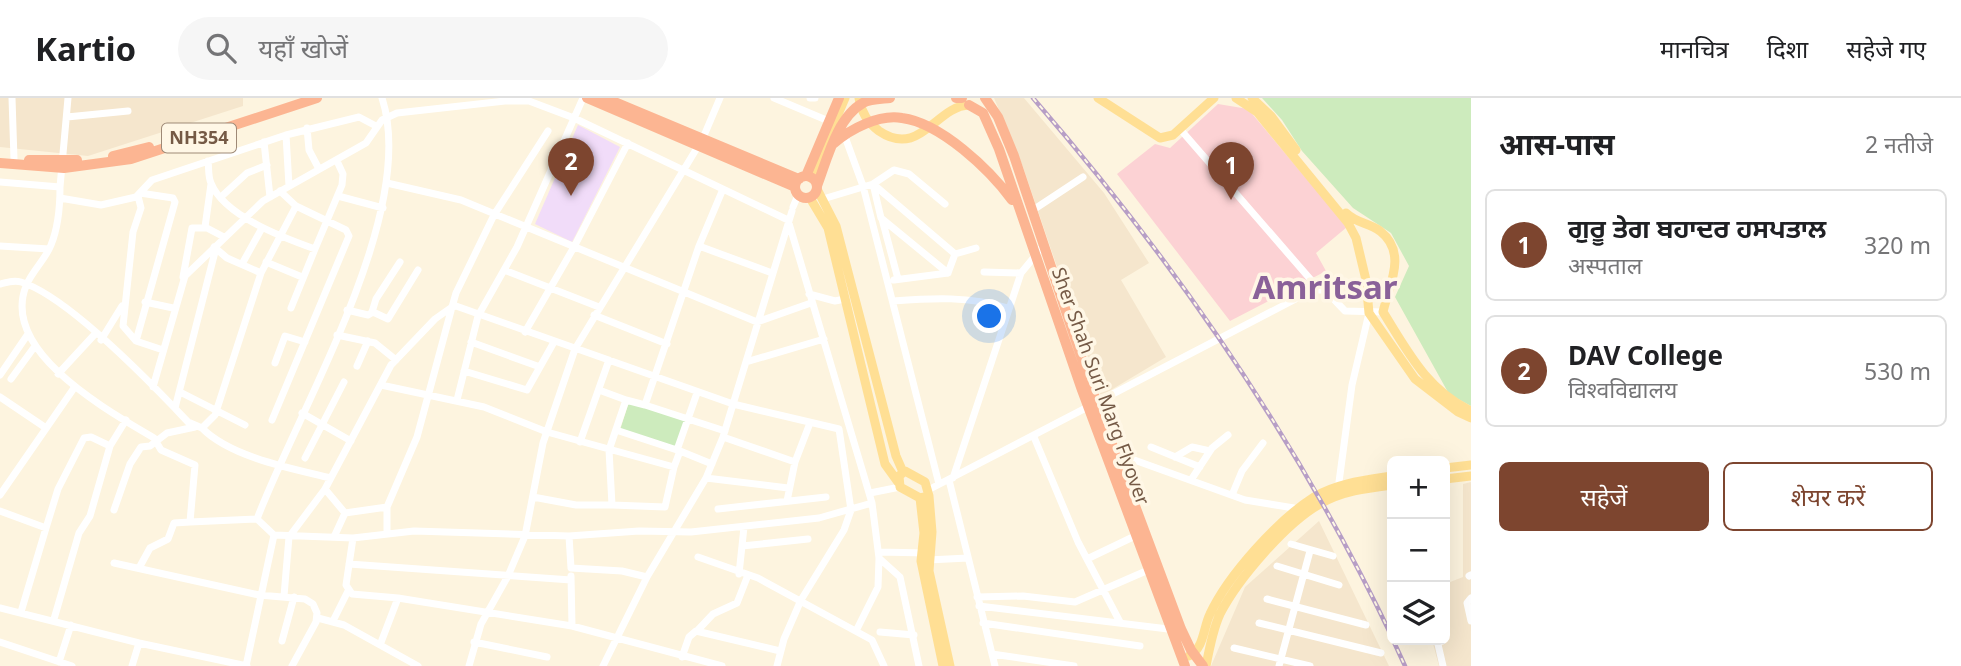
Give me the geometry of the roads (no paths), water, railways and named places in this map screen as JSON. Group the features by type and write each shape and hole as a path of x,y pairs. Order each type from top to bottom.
{"highway":[{"name":"NH354","path":"0,157 64,165 106,158 139,150 296,98"},
{"name":"NH354","path":"0,163 64,165 131,159 317,98"},
{"path":"585,98 806,184"},
{"path":"605,98 701,142"},
{"path":"810,198 806,184 839,98"},
{"path":"843,131 850,114 865,102 890,98"},
{"path":"985,98 1002,126 1033,210 1097,404 1191,662"},
{"name":"Sher Shah Suri Marg Flyover","path":"985,98 999,149 1082,390 1191,662"},
{"path":"965,101 989,135 1084,411 1168,629 1191,662"},
{"path":"956,103 965,101 991,119"},
{"path":"806,184 831,141 843,131 902,117 924,125 952,142 993,176 1012,200"}],"main road":[{"path":"831,141 845,98"},
{"path":"859,98 863,112 876,129 902,138 926,132 956,103"},
{"path":"1098,98 1152,135 1166,138 1180,129 1212,99"},
{"path":"1236,98 1257,111 1349,223 1356,238 1366,280 1368,313 1424,388 1471,418"},
{"path":"1252,98 1271,116 1348,215 1379,230 1389,242 1396,269 1383,312 1424,376 1439,392 1471,411"},
{"path":"806,184 823,199 836,226 895,456 903,472 925,482 932,532 926,555 943,665"},
{"path":"810,198 828,228 885,464 899,484 927,494"},
{"path":"899,484 903,472"},
{"path":"1450,478 1469,476"},
{"path":"1191,662 1279,526 1314,497 1335,488 1387,477"},
{"path":"1191,662 1226,586 1258,556 1318,505 1364,489 1387,486"}],"street":[{"path":"12,98 14,159"},
{"path":"68,98 60,198 49,249 27,284 21,311 35,346 58,374 74,388 156,440 161,450 197,467 190,522"},
{"path":"257,519 337,335 383,208 387,183 388,116 382,98"},
{"path":"457,400 478,316 526,228 585,98"},
{"path":"469,666 474,642 525,536 547,432 575,349 682,169 701,142 720,98"},
{"path":"774,98 829,121 843,131 863,187 939,484"},
{"path":"184,278 243,217 270,197 366,143 376,126 388,116 518,100 538,104 574,118 788,220 872,503 879,555 877,592 856,631"},
{"path":"67,117 128,111"},
{"path":"163,350 136,341 123,326 133,232 141,208 139,194 149,181 307,128 359,117 376,126"},
{"path":"307,128 309,150 319,169"},
{"path":"1180,129 1318,288 1325,290 1345,311 1383,312"},
{"path":"387,533 387,507 417,437 456,293 494,215 548,131"},
{"path":"286,135 289,186"},
{"path":"264,142 270,197"},
{"path":"525,332 574,247 628,143"},
{"path":"205,228 211,184 208,161"},
{"path":"291,308 344,177 337,161"},
{"path":"222,196 247,173 267,165"},
{"path":"823,199 873,184 894,170 909,174 944,204"},
{"path":"1033,210 1083,177"},
{"path":"0,182 60,187"},
{"path":"387,183 461,200 757,322 810,298 835,301 845,299"},
{"path":"211,184 243,217 261,228 315,249"},
{"path":"603,666 647,578 672,533 678,528 712,464 747,362 788,220 806,184"},
{"path":"873,184 898,279"},
{"path":"873,184 955,254"},
{"path":"645,405 682,292 723,189"},
{"path":"272,420 349,236 346,230 296,206 280,191"},
{"path":"60,198 95,205 139,194 173,198 176,202 145,302 136,341"},
{"path":"338,196 383,208"},
{"path":"114,510 133,458 141,447 150,446 167,433 199,428 217,411 265,262 296,206"},
{"path":"881,218 948,274"},
{"path":"153,387 173,308 184,278 192,228 205,228 224,237"},
{"path":"242,264 261,228"},
{"path":"995,666 951,479 1021,273 1044,244"},
{"path":"0,246 49,249"},
{"path":"699,246 772,273"},
{"path":"215,248 227,258 261,273"},
{"path":"175,408 215,248"},
{"path":"955,254 976,248"},
{"path":"948,274 955,254"},
{"path":"265,262 302,277"},
{"path":"347,310 368,315 372,312 376,299 400,262"},
{"path":"372,312 388,319 418,270"},
{"path":"504,270 551,288 667,344"},
{"path":"984,272 1021,273"},
{"path":"888,281 948,274"},
{"path":"0,284 15,281 27,284 70,310 175,408 217,440 278,466 331,478"},
{"path":"927,494 939,484 1318,288"},
{"path":"893,301 937,297 980,301 1008,308"},
{"path":"145,302 173,308"},
{"path":"58,374 98,337 125,303"},
{"path":"284,596 289,537 325,489 396,360 436,319 452,307 459,306 478,316 733,404 852,431"},
{"path":"1339,482 1352,385 1368,313"},
{"path":"0,375 28,334"},
{"path":"275,363 285,335 305,342"},
{"path":"337,335 379,345 396,360"},
{"path":"747,362 824,340"},
{"path":"357,366 368,341"},
{"path":"471,342 540,368"},
{"path":"464,372 527,390 554,342"},
{"path":"11,379 35,346"},
{"path":"580,442 610,360"},
{"path":"305,458 344,382"},
{"path":"381,384 457,400 547,432 674,467"},
{"path":"0,495 74,388"},
{"path":"599,390 688,419 794,462"},
{"path":"180,392 245,425"},
{"path":"533,497 576,505 666,507 674,467 698,393"},
{"path":"0,397 46,428"},
{"path":"612,505 609,450 626,400"},
{"path":"302,413 351,441"},
{"path":"54,619 79,533 90,516 110,446 125,420"},
{"path":"787,501 794,462 810,423"},
{"path":"778,666 780,651 801,600 844,530 851,510 839,429"},
{"path":"617,430 712,464"},
{"path":"1191,480 1210,451 1228,435"},
{"path":"21,612 58,489 85,438 91,437 110,446"},
{"path":"1034,437 1087,559 1121,622"},
{"path":"1232,495 1242,471 1263,443"},
{"path":"1150,447 1200,467"},
{"path":"1175,457 1192,447 1210,451"},
{"path":"1115,453 1259,504 1294,508 1266,533 1225,580 1203,622 1204,630"},
{"path":"706,478 788,488"},
{"path":"870,494 899,484"},
{"path":"325,489 345,513"},
{"path":"719,509 826,497"},
{"path":"139,568 150,548 167,539 174,523 257,519 274,535 289,537 353,538 428,531 569,536 639,531 672,533 744,527 851,510 872,503"},
{"path":"345,513 387,507"},
{"path":"0,511 46,528"},
{"path":"334,537 345,513"},
{"path":"674,666 689,637 713,614 737,603 743,574 744,527"},
{"path":"0,608 54,619 139,643 247,666 259,595 274,535"},
{"path":"569,536 572,626"},
{"path":"1087,559 1133,537"},
{"path":"333,621 348,591 353,538"},
{"path":"742,546 808,539"},
{"path":"1291,544 1333,556"},
{"path":"1280,662 1310,551"},
{"path":"879,555 968,558"},
{"path":"879,555 900,577 919,666"},
{"path":"698,557 801,600 875,642 884,666"},
{"path":"114,563 259,595 294,597 313,604 318,618 292,666"},
{"path":"349,564 571,580"},
{"path":"1277,566 1339,585"},
{"path":"571,569 622,571 647,578"},
{"path":"977,597 1023,596 1070,603 1146,571"},
{"path":"348,591 572,626 722,666"},
{"path":"282,641 294,597"},
{"path":"380,645 398,598"},
{"path":"1471,598 1467,603 1471,621"},
{"path":"1267,599 1366,625"},
{"path":"979,606 1168,629"},
{"path":"318,618 333,621 418,666"},
{"path":"983,623 1140,646"},
{"path":"1259,623 1381,653"},
{"path":"60,663 71,625"},
{"path":"696,631 780,651"},
{"path":"880,632 914,635"},
{"path":"0,642 72,666"},
{"path":"474,642 547,657"},
{"path":"132,666 139,643"},
{"path":"1438,645 1443,666"},
{"path":"1234,648 1280,662 1310,666"},
{"path":"992,654 1074,666"}],"railway":[{"path":"1033,98 1136,224 1231,356 1316,493 1387,627"},
{"path":"1395,645 1405,666"}],"place":[{"name":"DAV College","path":"571,196"},
{"name":"ਗੁਰੂ ਤੇਗ ਬਹਾਦਰ ਹਸਪਤਾਲ","path":"1231,200"}],"district":[{"name":"Amritsar","path":"1325,287"}]}
